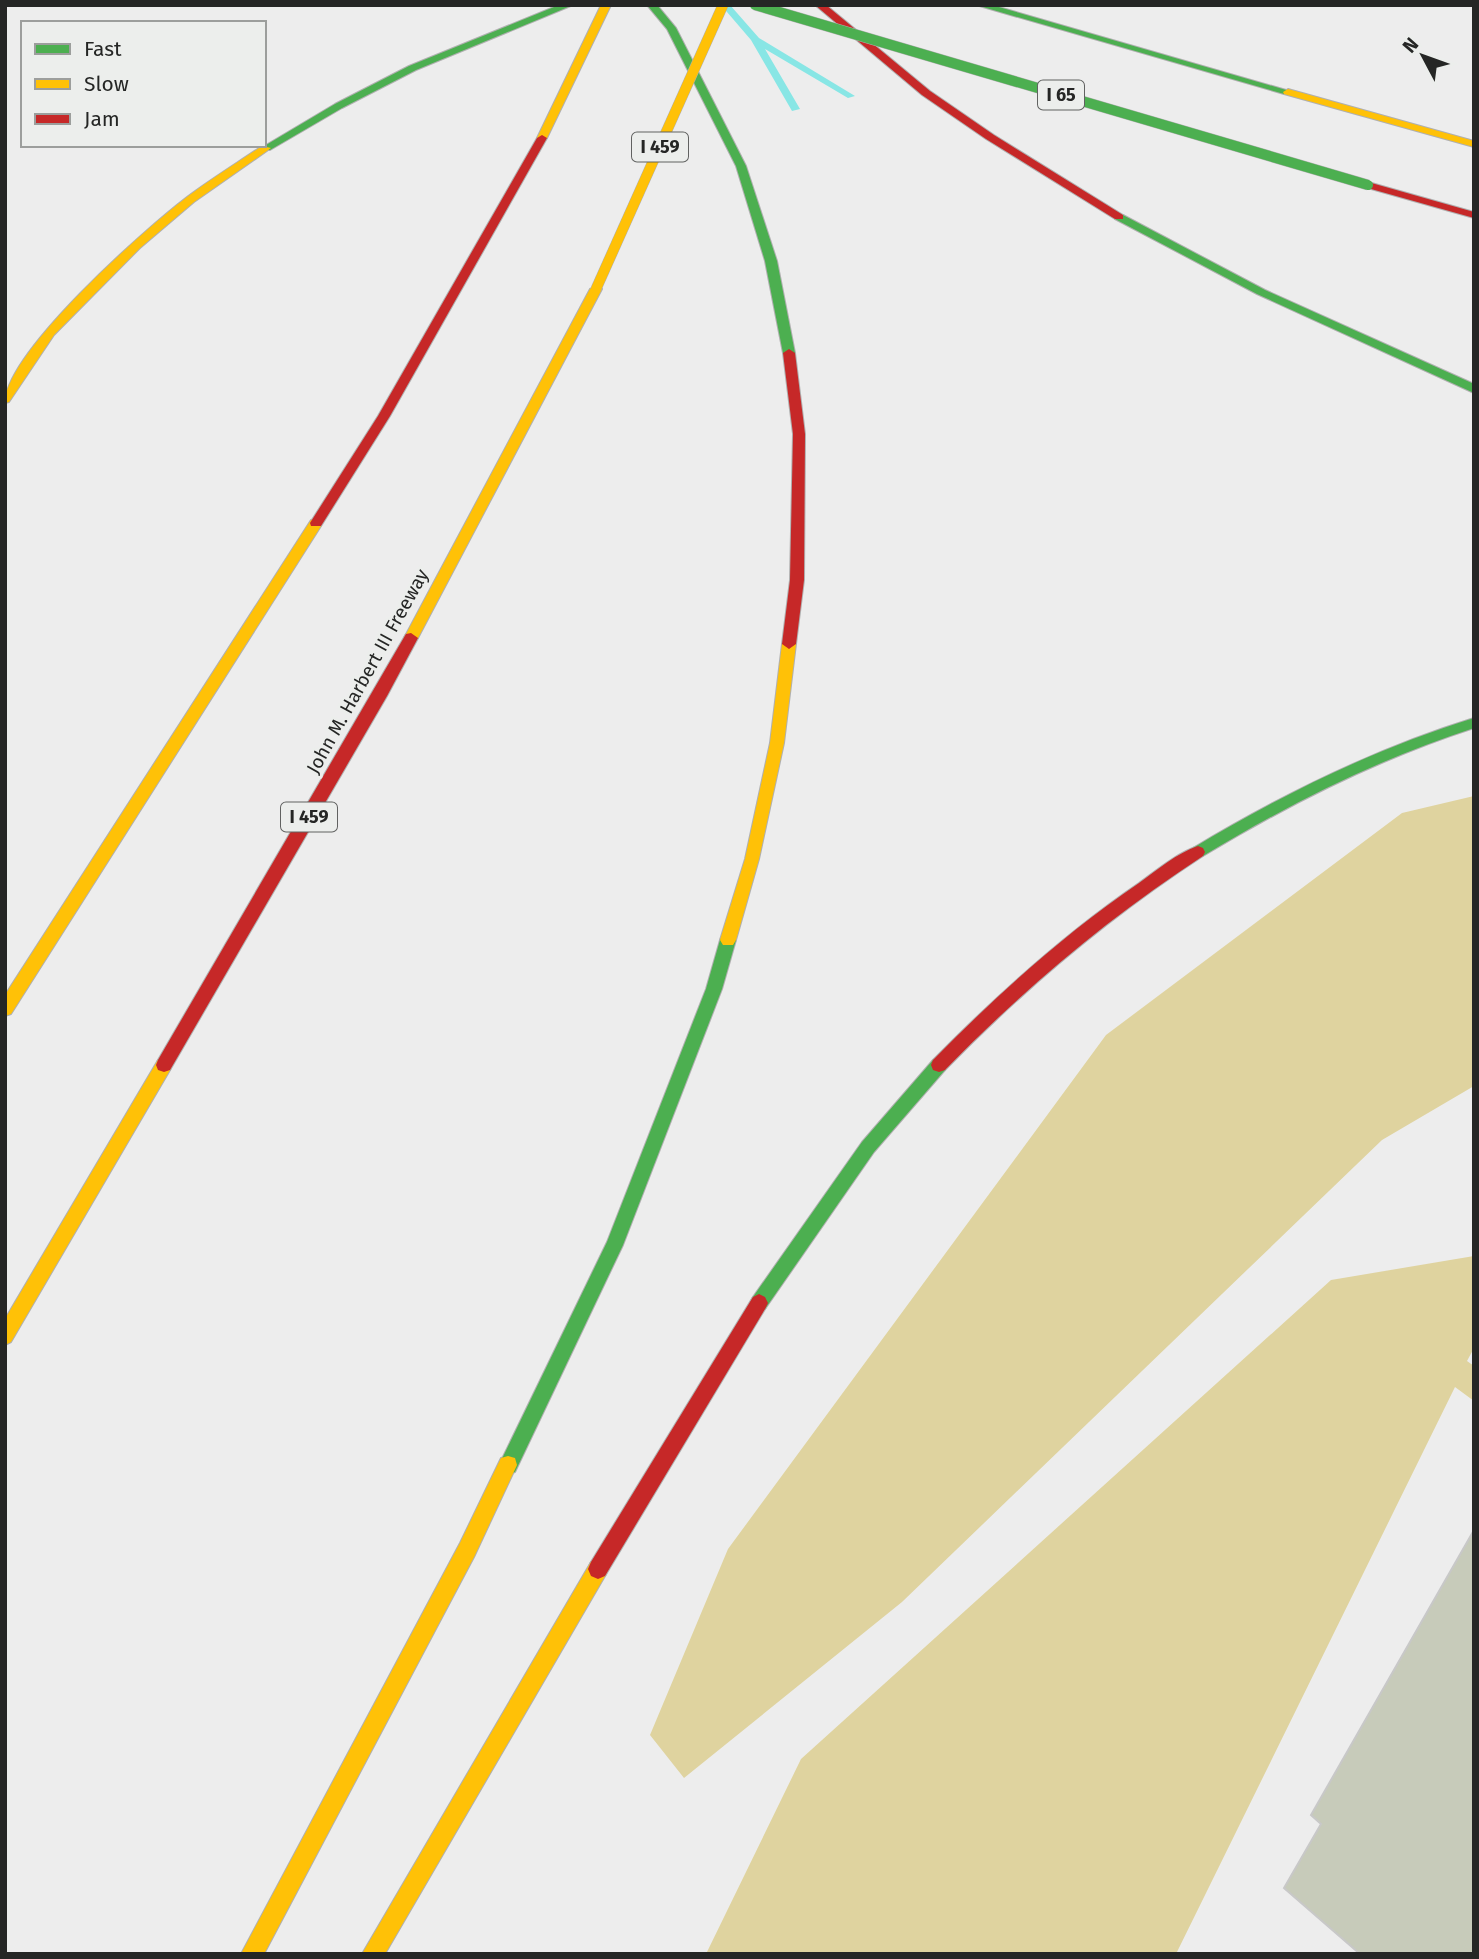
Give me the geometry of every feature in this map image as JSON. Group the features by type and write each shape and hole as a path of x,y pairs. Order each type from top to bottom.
{"highway":[{"path":"5,400 40,343 110,269 178,210 290,131 422,61 505,26 568,5"},
{"path":"5,1009 384,416 544,135 606,5"},
{"path":"252,1954 467,1550 614,1245 714,989 752,859 777,743 797,580 799,434 788,342 771,261 741,166 671,28 652,5"},
{"name":"John M. Harbert III Freeway","path":"5,1336 382,692 596,289 723,5"},
{"name":"I 65","path":"755,5 1474,215"},
{"path":"820,5 923,91 1064,186 1279,302 1385,352 1474,389"},
{"path":"981,5 1474,144"},
{"path":"373,1954 724,1355 799,1241 870,1145 941,1063 1030,977 1123,901 1214,839 1329,779 1474,723"}],"shaded area":[{"path":"1474,796 1474,1086 1382,1140 902,1602 684,1778 650,1735 728,1549 1106,1035 1402,813"},
{"path":"1474,1256 1474,1348 1467,1361 1474,1366 1474,1401 1455,1387 1176,1954 706,1954 801,1759 1331,1280"}],"building":[{"path":"1474,1530 1474,1954 1360,1954 1284,1888 1321,1824 1311,1815"}],"waterway":[{"path":"725,5 755,39 795,109"},
{"path":"756,40 851,96"}],"traffic: fast":[{"path":"266,148 338,106 413,68 568,5"},
{"path":"652,5 671,28 741,166 771,261 789,353"},
{"path":"755,5 1368,185"},
{"path":"981,5 1288,92"},
{"path":"1119,217 1261,292 1474,389"},
{"path":"1198,852 1263,814 1366,762 1474,723"},
{"path":"508,1465 614,1245 714,989 728,940"},
{"path":"759,1303 868,1147 939,1065"}],"traffic: slow":[{"path":"542,138 606,5"},
{"path":"596,289 723,5"},
{"path":"1288,92 1474,144"},
{"path":"5,399 50,332 136,246 190,200 266,148"},
{"path":"411,638 596,289"},
{"path":"5,1009 316,523"},
{"path":"728,940 752,859 777,743 789,644"},
{"path":"5,1336 164,1065"},
{"path":"252,1954 467,1550 508,1465"},
{"path":"373,1954 598,1569"}],"traffic: jam":[{"path":"820,5 926,93 990,137 1119,217"},
{"path":"316,523 384,416 542,138"},
{"path":"1368,185 1474,215"},
{"path":"789,353 799,434 797,580 789,644"},
{"path":"164,1065 411,638"},
{"path":"939,1065 998,1006 1061,950 1128,899 1198,852"},
{"path":"598,1569 759,1303"}]}
